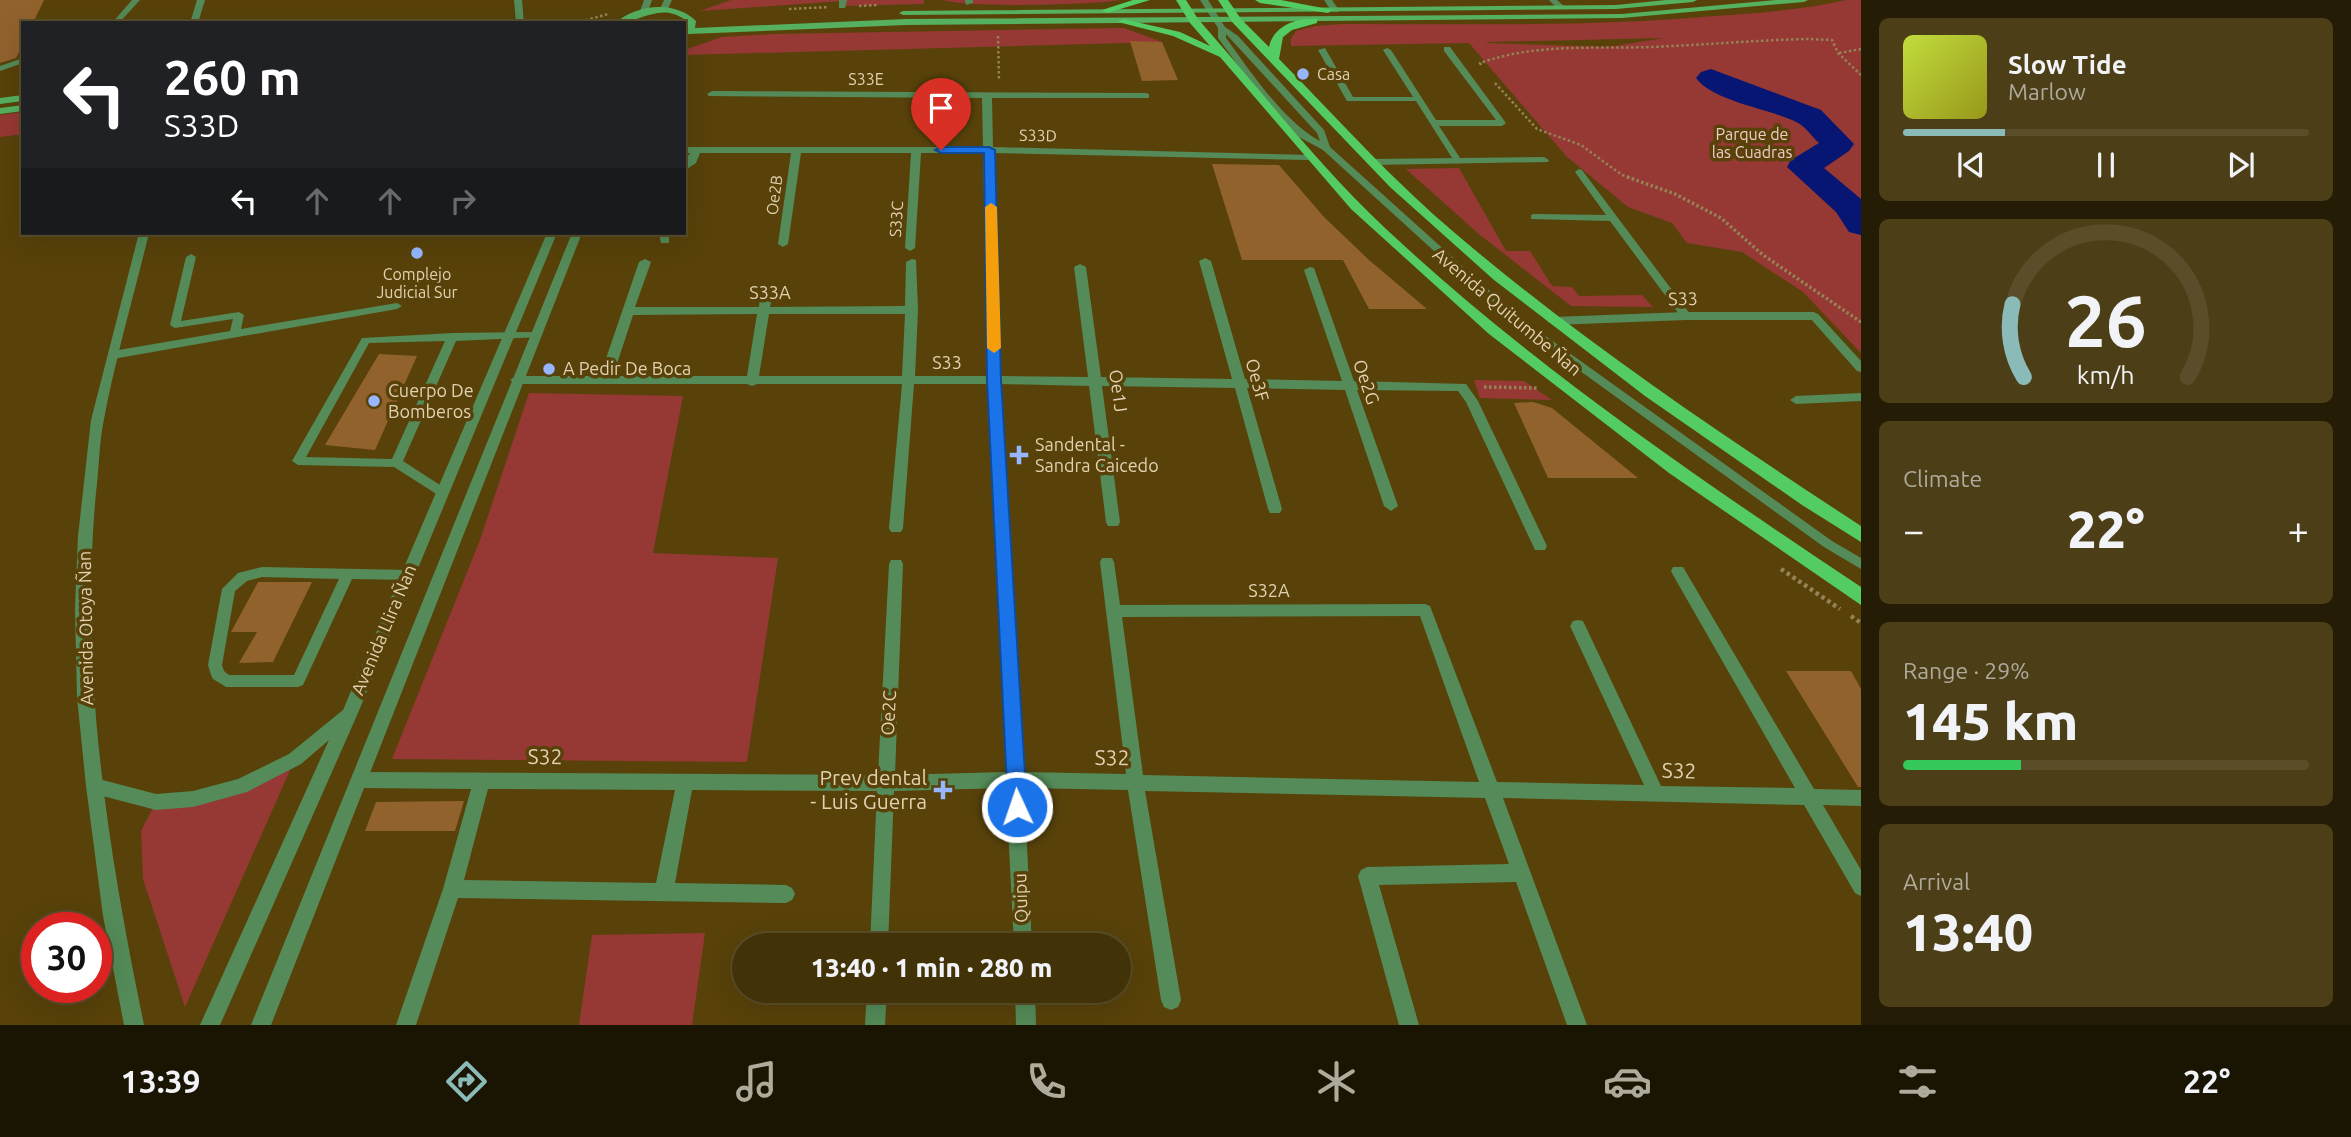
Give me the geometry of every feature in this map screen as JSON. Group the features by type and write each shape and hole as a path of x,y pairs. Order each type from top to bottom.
{"main road":[{"path":"1107,10 1145,0"},
{"path":"1260,0 1331,7"},
{"path":"1230,10 1616,6 1693,0"},
{"path":"688,29 906,22 1123,22 1206,4 1230,10 1312,21 1622,16 1804,0"},
{"path":"622,21 644,11 664,9 687,15 688,29"},
{"path":"688,29 900,13 1107,10 1187,10 1220,24 1230,10"},
{"name":"Avenida Quitumbe Ñan","path":"1187,10 1307,157 1380,230 1458,299 1569,388 1746,520 1861,597"},
{"name":"Avenida Quitumbe Ñan","path":"1230,10 1371,162 1449,235 1553,321 1713,438 1861,535"},
{"path":"1274,60 1272,45 1275,38 1294,25 1312,21"},
{"path":"1123,22 1176,34 1228,61"},
{"path":"0,101 21,97"},
{"path":"0,111 21,108"}],"street":[{"path":"193,21 201,0"},
{"path":"519,0 520,21"},
{"path":"644,11 648,0"},
{"path":"664,9 668,0"},
{"name":"S33E","path":"712,94 1146,96"},
{"name":"Quipu","path":"993,95 989,150 994,380 1022,933"},
{"name":"S33D","path":"686,149 989,150 1307,157"},
{"path":"686,166 692,161 696,149"},
{"name":"Oe2B","path":"783,244 796,150"},
{"name":"S33C","path":"910,248 916,150"},
{"path":"1371,162 1541,157"},
{"name":"Avenida Otoya Ñan","path":"134,1025 112,916 85,697 85,536 97,420 143,235"},
{"name":"Avenida Llira Ñan","path":"210,1025 350,713 551,235"},
{"name":"Avenida Llira Ñan","path":"261,1025 361,780 516,380 576,235"},
{"path":"605,380 645,261"},
{"name":"Oe3F","path":"1205,261 1275,509"},
{"path":"896,528 909,380 912,262"},
{"name":"Oe1J","path":"1080,267 1113,522"},
{"name":"Oe2G","path":"1310,270 1391,506"},
{"path":"752,382 765,304"},
{"name":"S33A","path":"628,311 765,304 912,310"},
{"name":"S33","path":"1553,321 1686,316 1814,316"},
{"name":"S33","path":"516,380 994,380 1462,387"},
{"path":"1462,387 1472,401 1540,546"},
{"path":"1107,562 1135,782 1171,1000"},
{"name":"Oe2C","path":"879,933 895,564"},
{"path":"1678,571 1861,887"},
{"name":"S32A","path":"1113,611 1425,610 1489,789"},
{"path":"1578,626 1656,793"},
{"path":"95,786 156,802 193,799 242,786 295,759 350,713"},
{"path":"406,1025 452,889 482,779"},
{"name":"S32","path":"361,780 885,783 1016,780 1861,797"},
{"path":"664,891 685,782"},
{"path":"1489,789 1577,1025"},
{"path":"1409,1025 1367,876 1521,873"},
{"path":"452,889 786,894"},
{"path":"875,1025 876,1003"},
{"path":"1025,1003 1026,1025"}],"lane":[{"path":"117,21 136,0"},
{"path":"1553,0 1561,7"},
{"path":"1206,4 1220,24 1321,132 1326,148"},
{"path":"1220,24 1222,38 1256,83 1302,135 1326,148 1515,319 1828,544 1861,564"},
{"path":"1433,123 1502,123 1447,49"},
{"path":"1322,50 1350,100 1418,99"},
{"path":"1387,50 1458,161"},
{"path":"0,69 21,61"},
{"path":"1579,172 1686,316"},
{"path":"1534,218 1613,218"},
{"path":"191,257 175,325 239,315 235,334"},
{"path":"113,355 397,306"},
{"path":"1814,316 1861,368"},
{"path":"442,492 396,463 298,461 366,341 535,335"},
{"path":"396,463 453,337"},
{"path":"1796,400 1861,397"},
{"path":"348,574 298,681 226,681 218,675 215,665 229,589 243,578 262,572 407,575"}],"path":[{"path":"993,95 998,31"},
{"path":"1482,70 1480,63 1505,52 1537,47 1651,47 1808,39 1832,40 1838,53 1861,75"},
{"path":"1838,53 1861,49"},
{"path":"1492,80 1537,129 1581,145 1622,175 1675,194 1721,218 1763,255 1861,322"},
{"path":"1462,387 1569,388"}],"green space":[{"path":"731,0 924,0 924,4 842,6 842,1 700,11"},
{"path":"944,0 1120,0 1030,5 956,3"},
{"name":"Parque de las Cuadras","path":"1861,0 1861,353 1803,292 1742,252 1687,243 1672,223 1628,207 1566,156 1469,43 1291,46 1291,39 1296,31 1316,26 1668,20 1797,9","holes":["1664,38 1608,47 1487,43 1487,42"]},
{"path":"1124,28 1162,42 686,55 686,49 722,37"},
{"path":"21,112 21,134 0,137 0,115"},
{"path":"1459,168 1506,251 1530,251 1552,286 1572,287 1579,296 1642,295 1653,307 1571,306 1480,235 1406,169"},
{"path":"1474,380 1524,381 1552,400 1480,398"},
{"path":"529,393 683,396 653,553 778,558 747,762 392,759 480,540"},
{"path":"295,759 185,1007 143,879 141,831 156,802 193,799"},
{"path":"705,933 692,1025 579,1025 592,935"}],"building":[{"path":"0,0 44,0 34,21 21,21 21,48 16,58 0,63"},
{"path":"1130,41 1162,42 1178,80 1142,81"},
{"path":"1212,164 1279,165 1324,217 1427,309 1369,309 1343,260 1242,260"},
{"name":"Cuerpo De Bomberos","path":"379,354 417,356 375,450 325,445"},
{"path":"1533,402 1552,408 1638,478 1548,478 1514,403"},
{"path":"258,582 312,582 273,662 239,663 257,632 231,632"},
{"path":"1786,671 1851,671 1861,689 1861,787 1858,787"},
{"path":"464,801 455,831 365,831 376,802"}],"waterway":[{"path":"1711,78 1745,94 1810,117 1838,144 1803,167 1849,206 1861,225"}],"slow traffic":[{"path":"991,207 994,348"}],"place":[{"name":"Casa","path":"1303,74"},
{"name":"Complejo Judicial Sur","path":"417,253"},
{"name":"A Pedir De Boca","path":"549,369"},
{"name":"Cuerpo De Bomberos","path":"374,401"},
{"name":"Sandental - Sandra Caicedo","path":"1019,455"},
{"name":"Prev dental - Luis Guerra","path":"943,790"}],"route":[{"path":"941,150 989,150 994,380 1017,807"}]}
